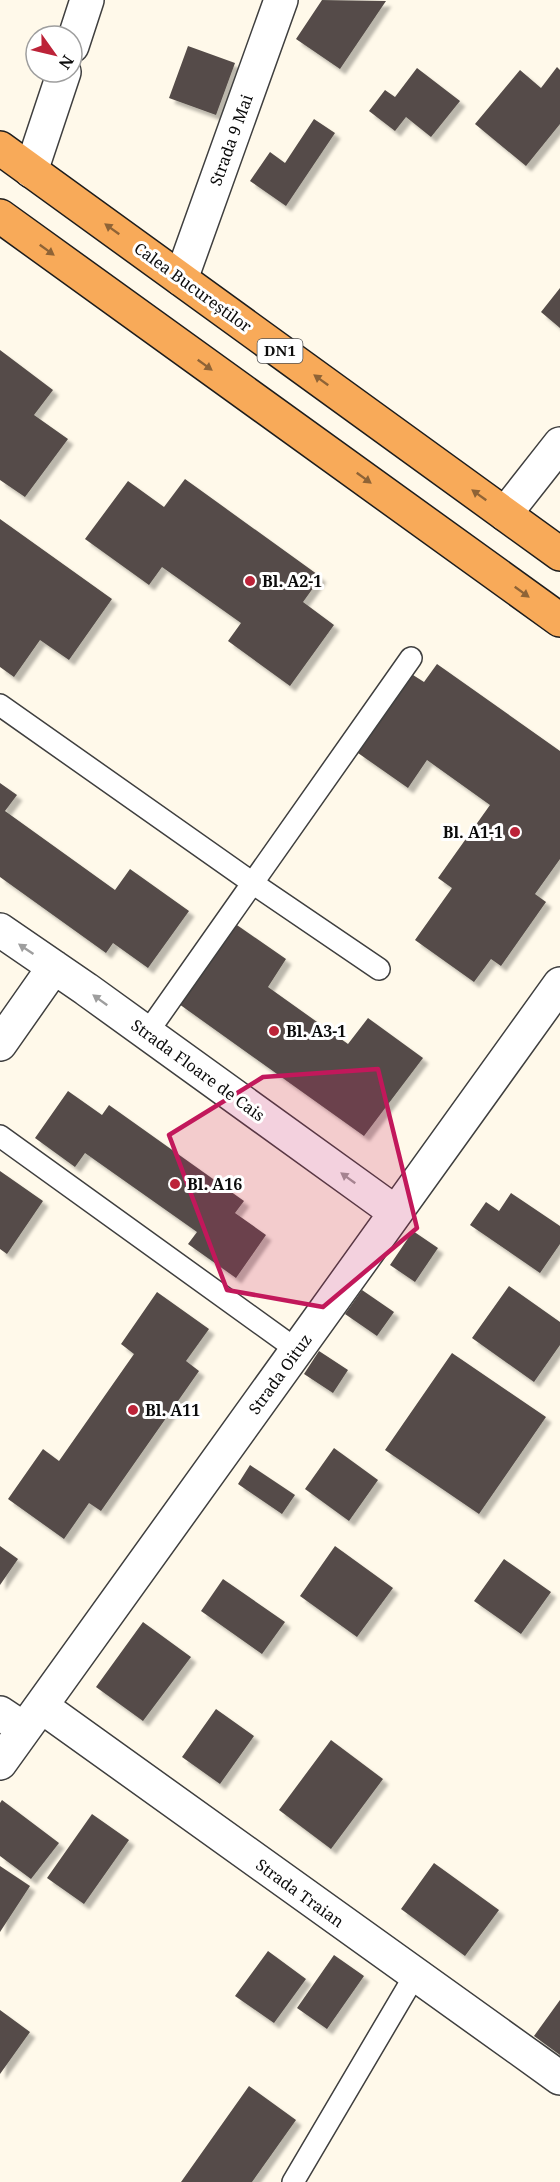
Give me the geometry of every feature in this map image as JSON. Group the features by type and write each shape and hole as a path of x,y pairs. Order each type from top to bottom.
{"highway":[{"name":"Calea Bucureștilor","path":"0,148 560,554"},
{"path":"0,216 560,620"}],"street":[{"path":"79,24 87,0"},
{"name":"Strada 9 Mai","path":"181,279 281,0"},
{"path":"31,171 60,84"},
{"path":"505,514 560,444"},
{"name":"Strada Floare de Cais","path":"0,930 395,1212"},
{"path":"0,1044 54,967"},
{"name":"Strada Oituz","path":"0,1763 22,1716 297,1350 560,984"},
{"name":"Strada Traian","path":"22,1716 415,1975 560,2078"}],"lane":[{"path":"147,1033 411,658"},
{"path":"0,705 379,969"},
{"path":"0,1136 297,1350"},
{"path":"293,2182 415,1975"}],"highlighted area":[{"path":"378,1069 417,1228 323,1307 227,1290 169,1135 263,1077"}],"building":[{"path":"322,0 386,1 340,69 296,39"},
{"path":"188,46 235,63 216,115 169,98"},
{"path":"557,67 560,70 560,124 526,166 475,124 520,70 541,88"},
{"path":"417,68 460,101 431,137 406,117 395,131 369,111 385,90 395,97"},
{"path":"314,119 335,133 286,206 250,181 270,152 285,163"},
{"path":"560,288 560,328 541,312"},
{"path":"0,350 53,390 34,415 68,439 25,497 0,480"},
{"name":"Bl. A2-1","path":"185,479 321,577 303,602 334,625 290,686 228,641 241,623 162,567 149,585 85,539 128,481 164,507"},
{"path":"0,519 112,599 69,660 40,640 14,677 0,667"},
{"name":"Bl. A1-1","path":"437,664 560,751 560,859 535,894 546,902 501,966 491,959 474,982 415,940 452,888 438,878 490,805 427,760 408,788 358,753 413,675 424,682"},
{"path":"0,783 17,795 5,811 115,890 130,869 189,911 148,968 113,943 106,953 0,877"},
{"name":"Bl. A3-1","path":"234,923 286,959 268,987 348,1044 368,1018 423,1058 364,1136 179,1004"},
{"name":"Bl. A16","path":"68,1091 102,1115 109,1105 244,1201 235,1213 266,1235 236,1278 188,1244 197,1232 85,1153 75,1167 35,1138"},
{"path":"0,1171 43,1201 7,1254 0,1249"},
{"path":"511,1193 560,1226 560,1244 540,1273 470,1225 486,1202 499,1211"},
{"path":"413,1231 438,1248 415,1282 390,1265"},
{"path":"509,1286 560,1322 560,1345 534,1382 472,1338"},
{"path":"362,1290 394,1312 377,1336 345,1314"},
{"name":"Bl. A11","path":"157,1292 209,1329 186,1361 199,1371 101,1511 89,1503 64,1539 8,1499 43,1449 59,1461 134,1354 121,1344"},
{"path":"319,1351 348,1370 333,1393 304,1374"},
{"path":"452,1353 546,1417 479,1514 385,1450"},
{"path":"334,1448 378,1480 349,1521 305,1489"},
{"path":"250,1465 295,1495 282,1514 238,1484"},
{"path":"0,1546 18,1559 0,1585"},
{"path":"335,1546 393,1588 357,1637 300,1596"},
{"path":"504,1559 551,1592 521,1634 474,1601"},
{"path":"223,1579 285,1622 262,1654 201,1611"},
{"path":"143,1622 191,1657 143,1721 96,1687"},
{"path":"216,1709 254,1736 220,1784 182,1757"},
{"path":"331,1740 383,1779 331,1849 279,1810"},
{"path":"2,1800 59,1843 31,1879 0,1856 0,1803"},
{"path":"92,1814 129,1840 84,1904 47,1878"},
{"path":"434,1863 499,1910 465,1956 401,1909"},
{"path":"0,1866 30,1886 0,1932"},
{"path":"268,1951 306,1979 274,2023 235,1996"},
{"path":"334,1955 364,1976 327,2029 297,2008"},
{"path":"560,2000 560,2055 534,2036"},
{"path":"0,2010 30,2032 0,2074"},
{"path":"249,2086 296,2120 252,2182 181,2182"}],"place":[{"name":"Bl. A2-1","path":"250,581"},
{"name":"Bl. A1-1","path":"515,832"},
{"name":"Bl. A3-1","path":"274,1031"},
{"name":"Bl. A16","path":"175,1184"},
{"name":"Bl. A11","path":"133,1410"}]}
